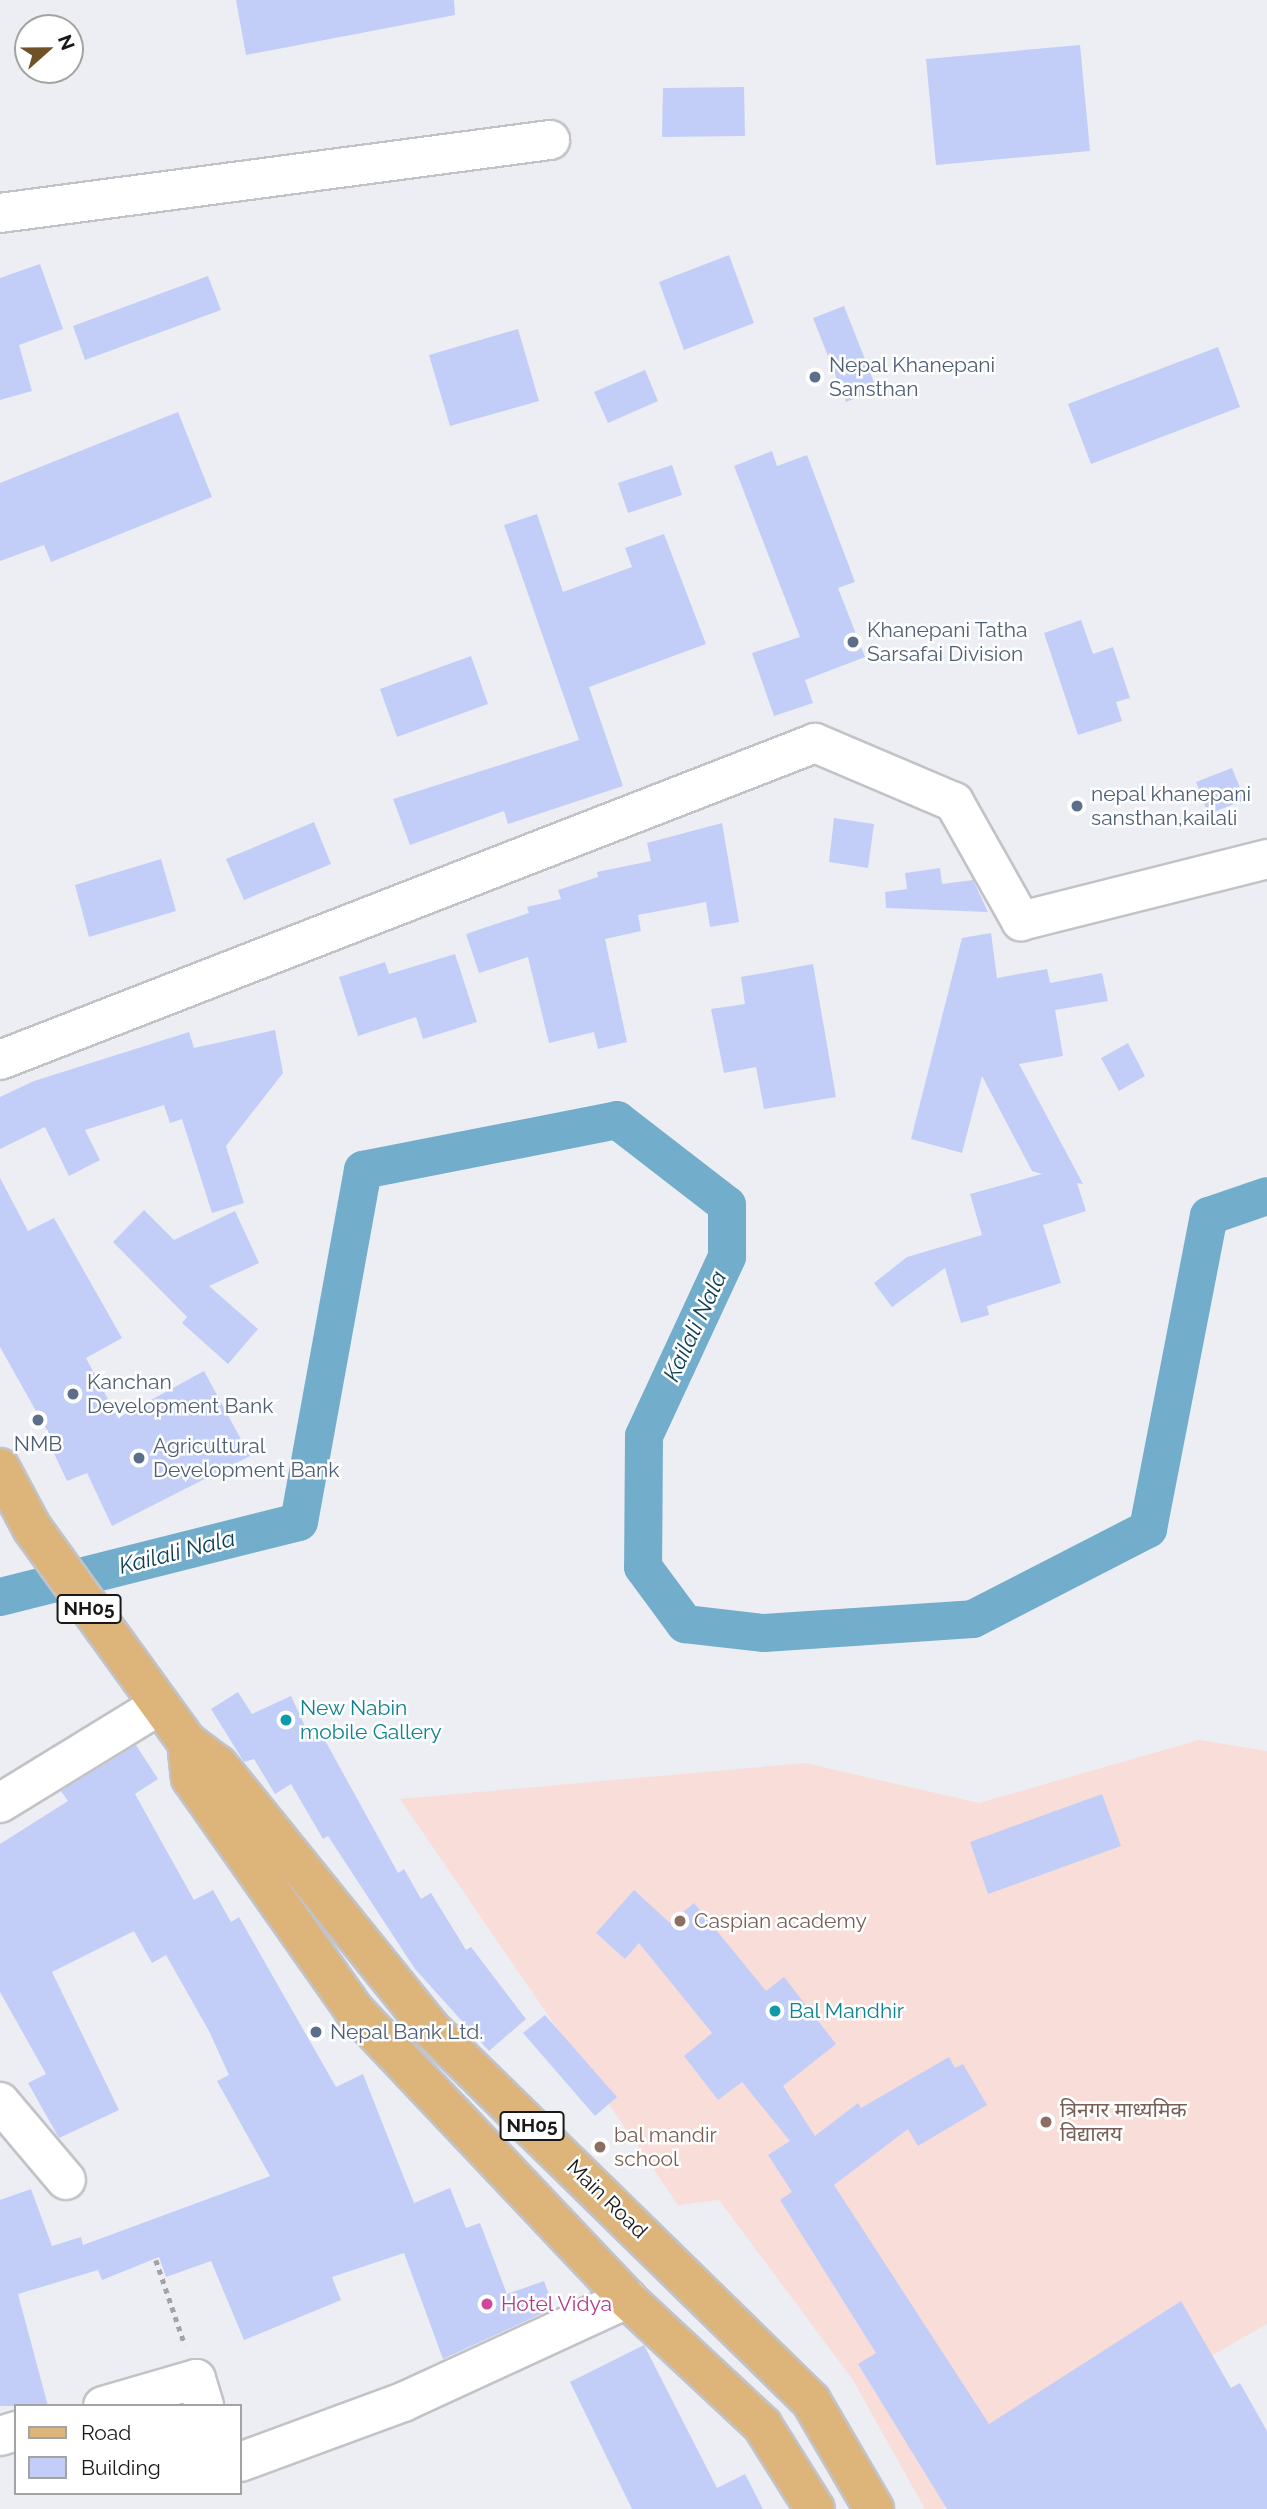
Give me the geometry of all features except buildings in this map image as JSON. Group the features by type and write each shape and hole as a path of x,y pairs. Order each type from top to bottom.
{"main road":[{"name":"NH05","path":"0,1468 32,1528 152,1698"},
{"name":"Main Road","path":"152,1698 187,1742 218,1765 430,2028 811,2401 874,2509"},
{"name":"NH05","path":"187,1742 191,1778 354,2010 628,2299 762,2426 815,2509"}],"street":[{"path":"0,213 550,140"},
{"path":"0,1060 815,744 954,802 1021,921 1267,859"},
{"path":"0,1804 152,1698"},
{"path":"0,2102 66,2180"},
{"path":"242,2461 403,2403 628,2299"},
{"path":"117,2404 200,2392"}],"path":[{"path":"156,2260 200,2392"}],"shaded area":[{"name":"त्रिनगर माध्यमिक विद्यालय","path":"1199,1740 1267,1751 1267,2324 942,2509 925,2509 853,2380 719,2200 678,2205 400,1799 805,1763 979,1803"}],"waterway":[{"name":"Kailali Nala","path":"0,1597 299,1522 363,1170 617,1120 727,1205 727,1257 644,1436 643,1567 685,1624 764,1633 973,1619 1148,1529 1209,1216 1267,1196"}],"place":[{"name":"Nepal Khanepani Sansthan","path":"815,377"},
{"name":"Khanepani Tatha Sarsafai Division","path":"853,642"},
{"name":"nepal khanepani sansthan,kailali","path":"1077,806"},
{"name":"Kanchan Development Bank","path":"73,1394"},
{"name":"NMB","path":"38,1420"},
{"name":"Agricultural Development Bank","path":"139,1458"},
{"name":"New Nabin mobile Gallery","path":"286,1720"},
{"name":"Caspian academy","path":"680,1921"},
{"name":"Bal Mandhir","path":"775,2011"},
{"name":"Nepal Bank Ltd.","path":"316,2032"},
{"name":"त्रिनगर माध्यमिक विद्यालय","path":"1046,2122"},
{"name":"bal mandir school","path":"600,2147"},
{"name":"Hotel Vidya","path":"487,2304"}]}
